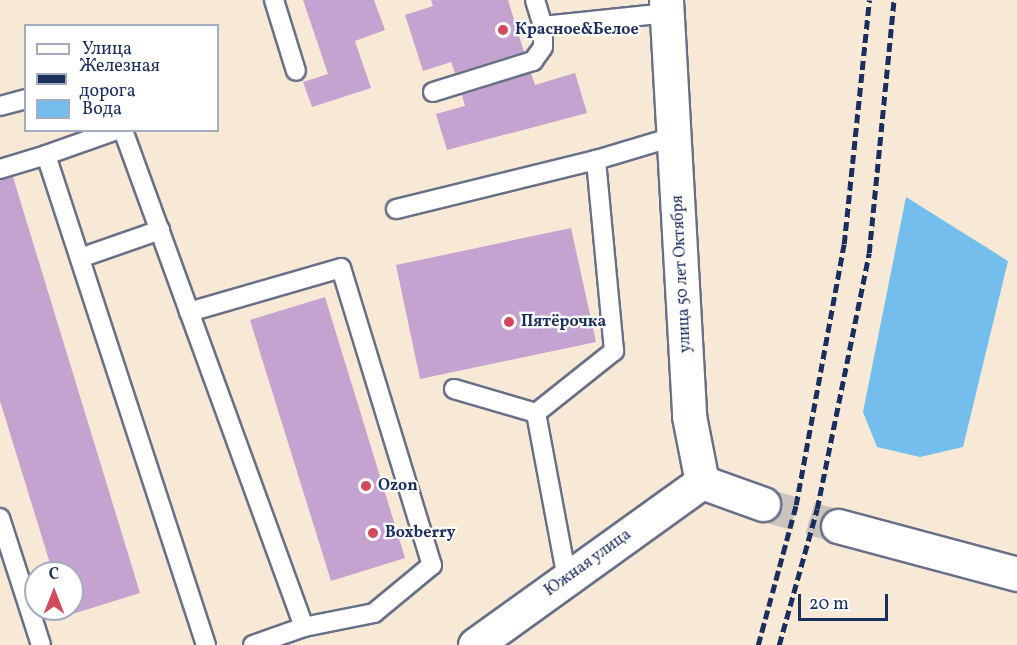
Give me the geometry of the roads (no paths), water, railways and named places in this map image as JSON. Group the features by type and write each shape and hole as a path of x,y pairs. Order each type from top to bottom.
{"main road":[{"name":"улица 50 лет Октября","path":"667,6 676,136 689,416 702,482"},
{"path":"702,482 763,504"},
{"name":"Южная улица","path":"475,645 702,482"},
{"path":"838,526 1017,574"}],"lane":[{"path":"274,0 296,71"},
{"path":"433,92 533,61 543,47 543,26 535,0"},
{"path":"543,26 667,6"},
{"path":"0,106 24,100"},
{"path":"0,169 111,132"},
{"path":"124,132 304,627"},
{"path":"396,208 596,160 676,136"},
{"path":"46,155 206,645"},
{"path":"536,413 614,351 596,160"},
{"path":"80,258 160,230"},
{"path":"189,312 341,268 432,565 374,613 304,627 254,645"},
{"path":"454,389 536,413"},
{"path":"536,413 567,578"},
{"path":"0,518 40,645"}],"water":[{"path":"906,197 1008,261 963,447 920,457 877,447 863,412"}],"tunnel":[{"path":"763,504 838,526"}],"railway":[{"path":"758,645 796,505 844,244 869,0"},
{"path":"779,645 817,509 869,253 894,0"}],"place":[{"name":"Красное&Белое","path":"503,30"},
{"name":"Пятёрочка","path":"509,322"},
{"name":"Ozon","path":"366,486"},
{"name":"Boxberry","path":"373,533"}]}
